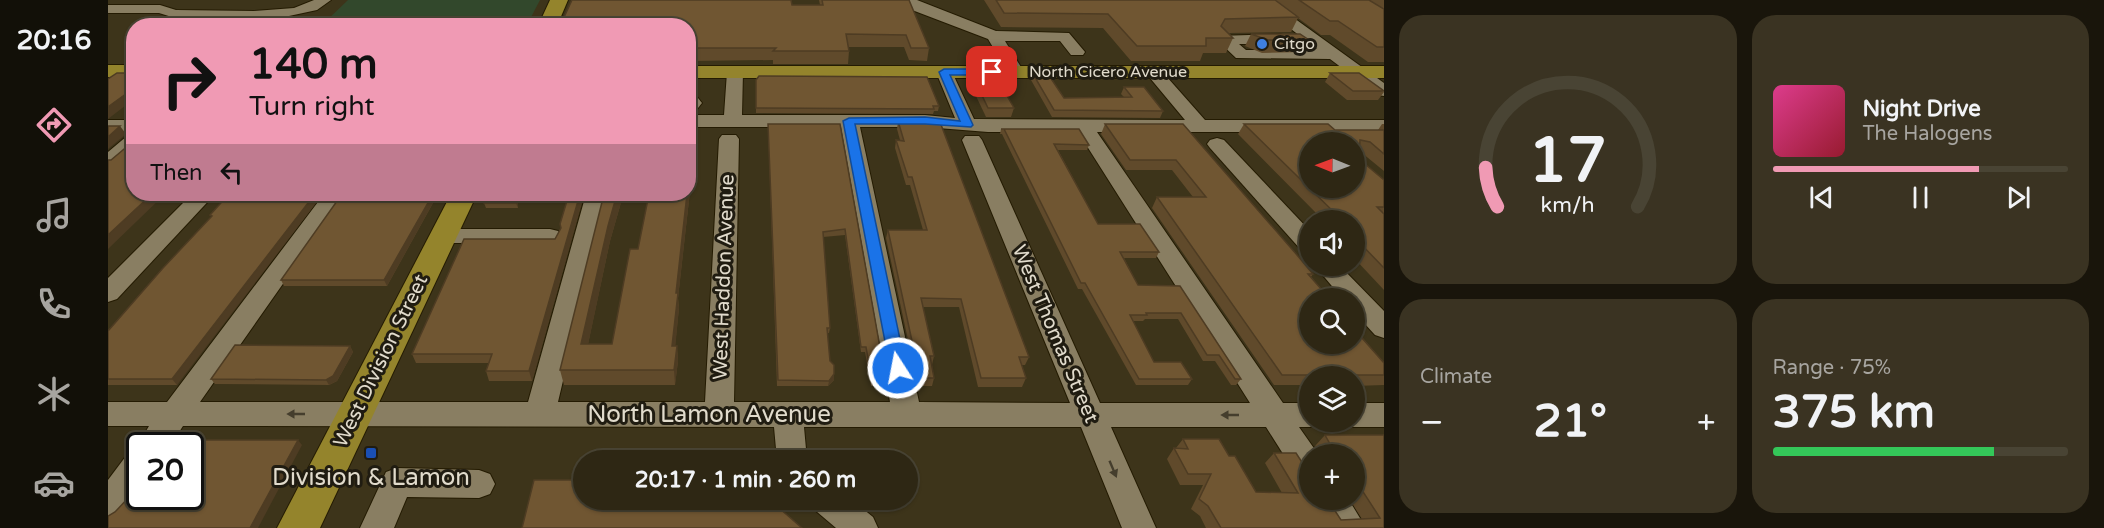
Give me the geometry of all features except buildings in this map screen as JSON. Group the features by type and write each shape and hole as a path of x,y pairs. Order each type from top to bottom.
{"main road":[{"path":"551,18 559,0"},
{"path":"109,72 126,71"},
{"name":"North Cicero Avenue","path":"696,72 1384,72"},
{"name":"West Division Street","path":"298,528 461,201"}],"street":[{"path":"108,9 160,9 176,14 278,15 302,12 324,0"},
{"path":"908,0 917,7 994,36 1064,36 1077,52 1056,52"},
{"path":"1260,0 1384,91"},
{"path":"994,36 1016,72"},
{"path":"1314,39 1224,39 1242,55 1335,54"},
{"path":"1004,53 1025,52"},
{"path":"1253,55 1274,72"},
{"name":"West Haddon Avenue","path":"719,415 735,72"},
{"name":"West Thomas Street","path":"944,72 1139,528"},
{"path":"1152,72 1200,126"},
{"path":"849,121 907,415"},
{"path":"696,123 731,130 849,121 925,121 970,133 1084,126 1384,126"},
{"path":"108,126 126,126"},
{"path":"1084,126 1299,452"},
{"path":"1317,126 1324,132"},
{"path":"1217,144 1299,234"},
{"path":"108,162 126,147"},
{"path":"108,293 197,201"},
{"path":"162,432 329,201"},
{"path":"540,414 595,201"},
{"path":"444,236 550,236"},
{"path":"1336,276 1384,328"},
{"name":"North Lamon Avenue","path":"108,414 1299,415"},
{"path":"788,415 791,450"},
{"path":"1365,415 1384,415"},
{"path":"108,506 126,481"},
{"path":"377,528 397,482 478,484"},
{"path":"840,510 861,528"},
{"path":"1337,510 1349,528"}],"green space":[{"path":"348,0 540,0 531,18 329,18"}],"place":[{"name":"Citgo","path":"1262,44"},
{"name":"Division & Lamon","path":"371,453"}],"route":[{"path":"898,368 849,121 925,121 967,125 944,72 992,72"}]}
